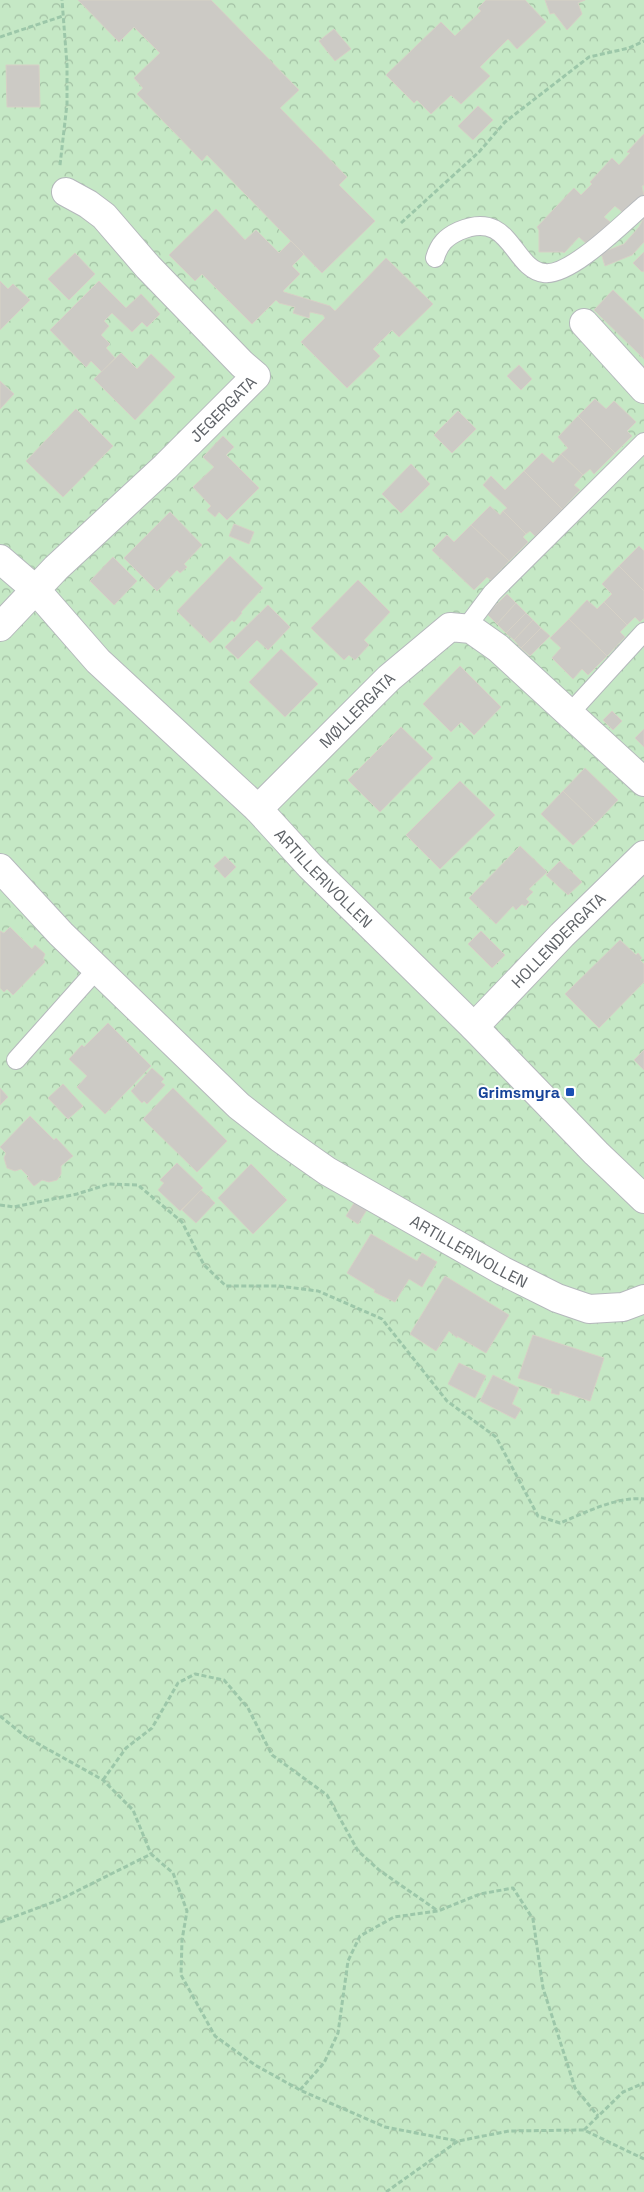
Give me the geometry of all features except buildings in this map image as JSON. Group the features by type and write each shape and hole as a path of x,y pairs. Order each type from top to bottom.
{"street":[{"name":"JEGERGATA","path":"0,627 106,520 165,467 256,376 148,267 104,216 88,204 66,192"},
{"path":"584,323 644,389"},
{"name":"ARTILLERIVOLLEN","path":"0,559 36,590 98,661 258,809 310,866 474,1026 596,1153 644,1199"},
{"name":"MØLLERGATA","path":"258,809 389,678 422,648 450,627 465,628"},
{"path":"465,628 471,629 498,648 644,782"},
{"name":"HOLLENDERGATA","path":"474,1026 562,935 644,855"},
{"name":"ARTILLERIVOLLEN","path":"0,868 61,934 239,1106 327,1171 503,1271 557,1298 589,1309 623,1307 644,1299"}],"lane":[{"path":"435,258 438,248 449,236 462,230 480,226 501,233 529,265 536,270 544,273 554,272 575,262 588,253 644,205"},
{"path":"465,628 492,592 644,442"},
{"path":"570,713 644,632"},
{"path":"16,1060 98,968"}],"path":[{"path":"62,0 67,64 67,104 60,163 66,192"},
{"path":"0,37 63,16"},
{"path":"401,223 479,152 505,122 589,57 629,48 644,41"},
{"path":"0,1205 14,1207 77,1194 109,1184 138,1185 182,1222 204,1265 226,1286 279,1286 318,1291 382,1319 447,1401 496,1437 538,1516 560,1523 599,1507 637,1498 644,1499"},
{"path":"103,1780 126,1748 152,1728 178,1682 195,1674 224,1680 248,1708 272,1755 327,1795 358,1851 379,1870 438,1911"},
{"path":"0,1716 26,1737 103,1780 133,1810 151,1854 173,1874 187,1911 182,1940 181,1975 215,2036 255,2065 300,2090 385,2127 458,2140 509,2131 584,2130 644,2159"},
{"path":"0,1922 58,1900 151,1854"},
{"path":"300,2090 324,2063 338,2033 348,1961 360,1936 394,1917 438,1911 480,1894 513,1888 533,1919 543,1988 575,2088 598,2116"},
{"path":"584,2130 623,2092 644,2082"},
{"path":"386,2192 458,2140"}],"green space":[{"path":"0,0 644,0 644,2192 0,2192"}],"place":[{"name":"Grimsmyra","path":"570,1092"}]}
